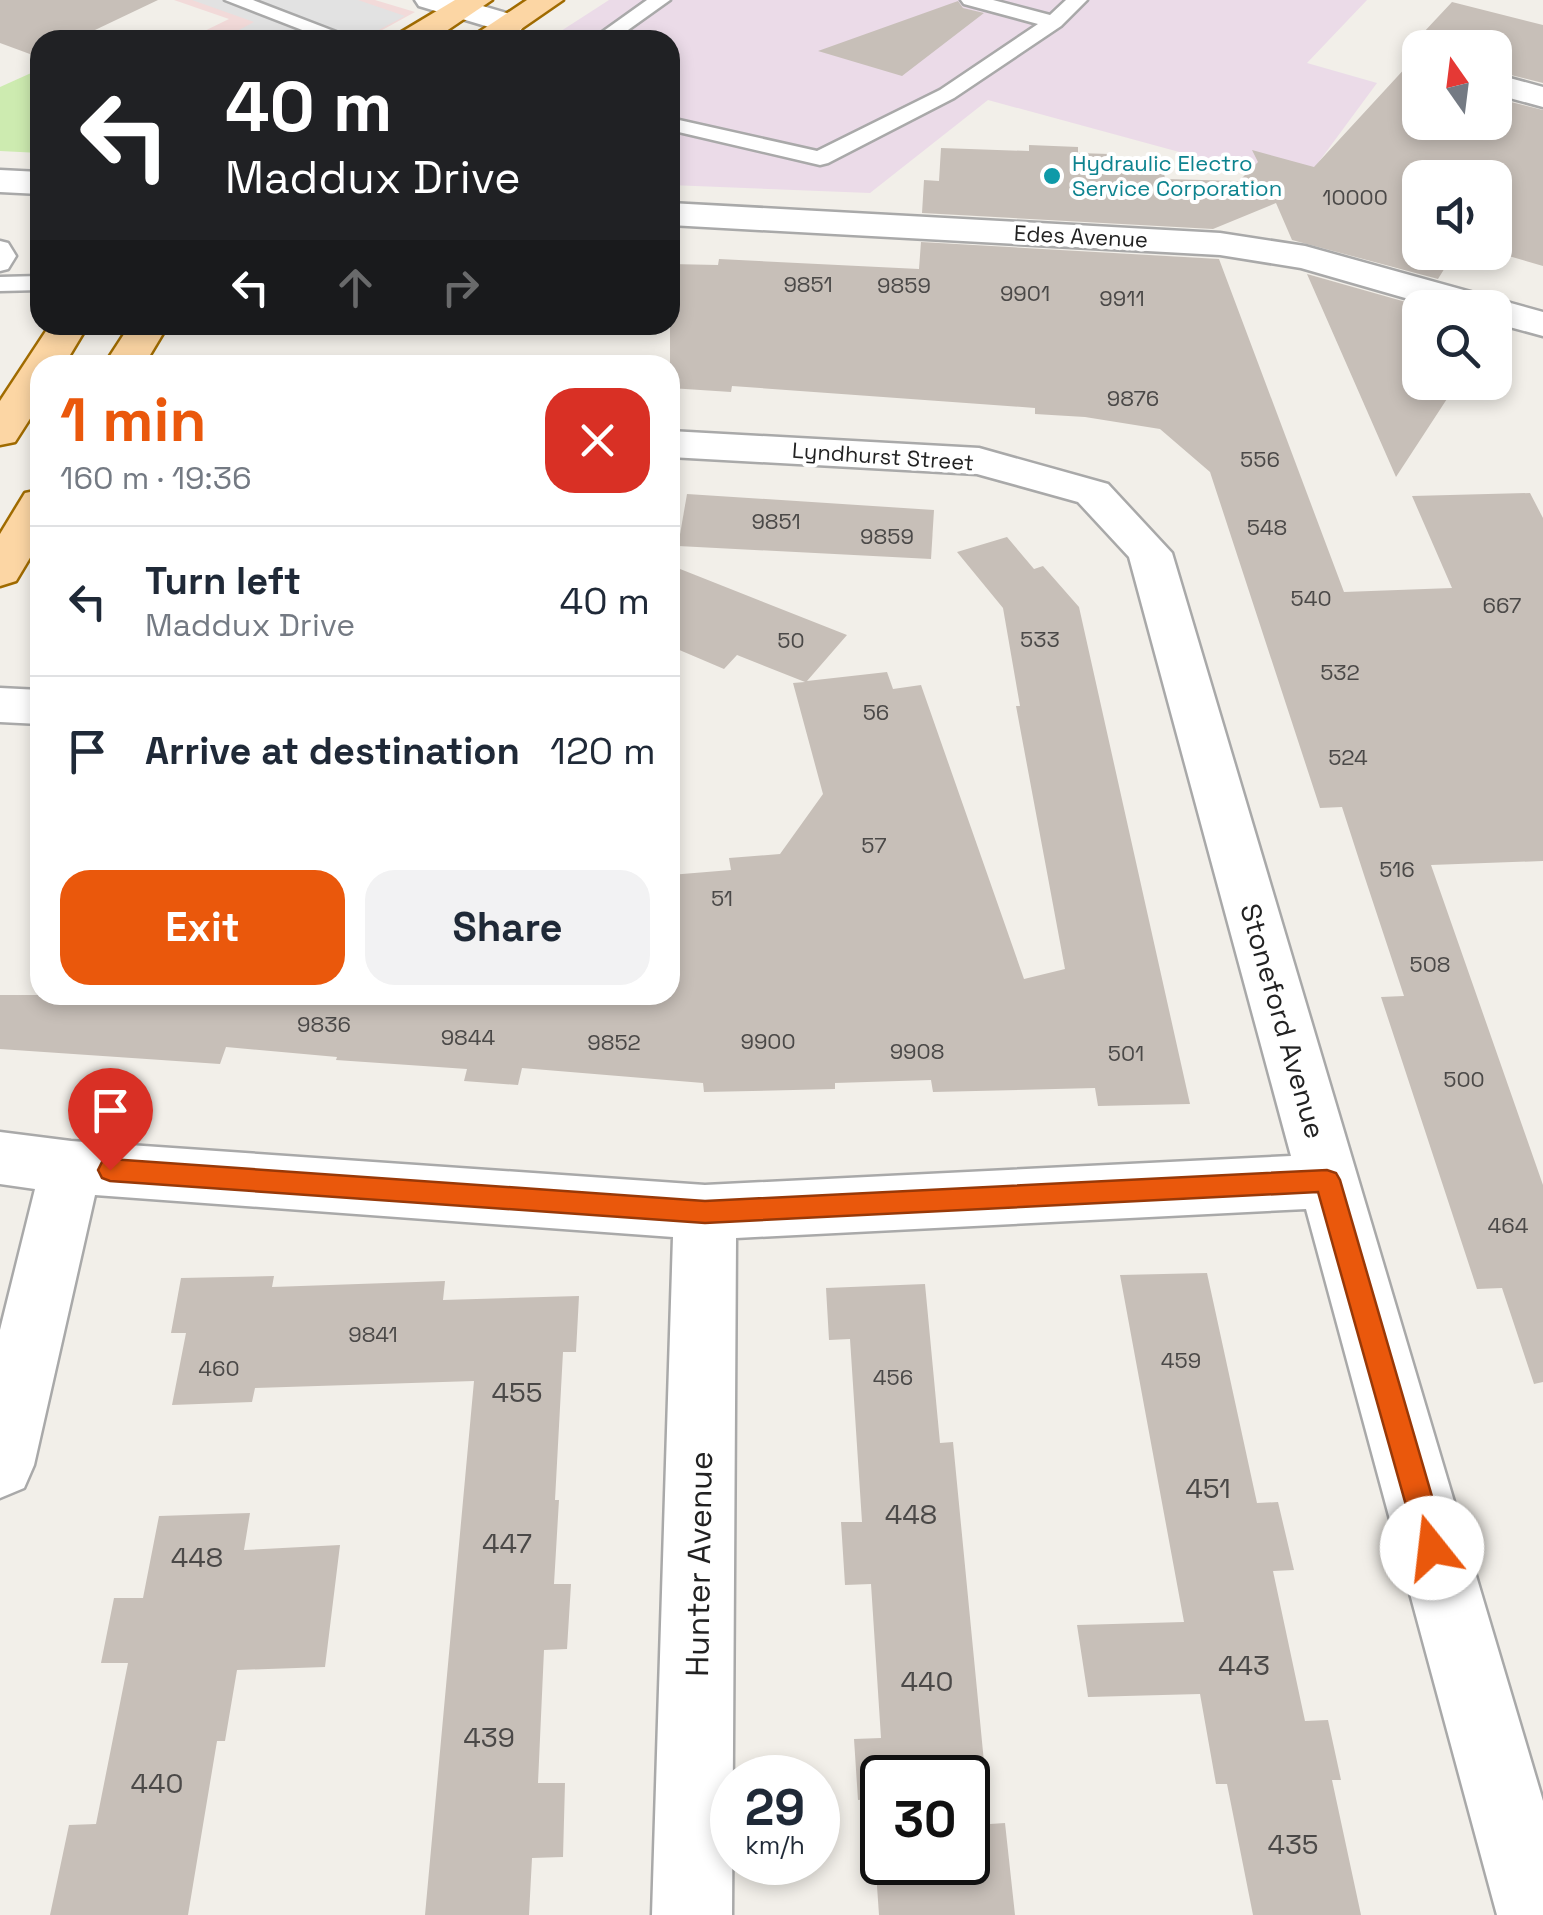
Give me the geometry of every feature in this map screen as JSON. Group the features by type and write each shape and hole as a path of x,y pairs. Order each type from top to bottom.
{"main road":[{"path":"499,30 548,0"},
{"path":"428,30 469,5"},
{"path":"0,571 30,520"}],"street":[{"path":"430,0 469,5 494,30"},
{"path":"1512,89 1543,97"},
{"path":"0,181 30,182"},
{"name":"Edes Avenue","path":"680,215 1220,244 1305,257 1421,290"},
{"path":"1512,315 1543,324"},
{"name":"Lyndhurst Street","path":"680,445 980,461 1093,492"},
{"name":"Stoneford Avenue","path":"1093,492 1150,553 1537,1915"},
{"path":"0,704 30,706"},
{"path":"0,1158 71,1167 705,1212 1327,1180"},
{"path":"0,1465 16,1356 71,1167"},
{"name":"Hunter Avenue","path":"692,1915 705,1212"}],"lane":[{"path":"235,0 320,30"},
{"path":"628,0 655,3"},
{"path":"970,0 1054,22"},
{"path":"680,126 820,158 947,94 1054,22 1077,0"},
{"path":"616,30 655,3"},
{"path":"0,248 4,256 0,264"},
{"path":"0,284 30,284"}],"shaded area":[{"path":"174,0 375,0 415,12 382,30 206,30 229,19"},
{"path":"192,0 358,0 405,16 379,30 239,30 254,22"},
{"path":"609,0 1367,0 1307,63 1377,83 1315,167 1249,171 988,100 870,193 680,185 680,30 562,30"}],"green space":[{"path":"30,74 30,152 0,151 0,87"}],"building":[{"path":"0,0 158,0 95,30 30,30 30,54 0,43"},
{"path":"958,1 963,8 984,13 902,76 818,51"},
{"path":"1452,2 1543,25 1543,83 1512,75 1512,30 1426,30"},
{"path":"1402,72 1402,140 1512,140 1512,102 1543,110 1543,266 1512,257 1512,160 1402,160 1402,269 1292,240 1276,203 1213,229 922,213 924,180 939,181 941,148 1029,151 1029,145 1078,147 1078,153 1109,154 1110,161 1148,163 1149,173 1164,173 1165,179 1239,181 1258,162 1252,150 1314,167"},
{"path":"921,242 1219,259 1344,592 1452,588 1412,496 1530,493 1543,518 1543,861 1431,865 1543,1185 1543,1382 1534,1384 1502,1288 1477,1289 1381,997 1404,996 1342,807 1320,808 1210,472 1160,429 1035,414 1035,408 732,386 731,392 680,389 680,355 670,355 670,335 680,335 680,264 718,265 719,259 919,269"},
{"path":"1404,270 1444,270 1438,279"},
{"path":"1307,274 1402,301 1402,400 1446,400 1396,477"},
{"path":"687,494 934,510 931,559 680,546"},
{"path":"1007,537 1034,569 1043,566 1079,607 1190,1104 1098,1106 1095,1088 933,1092 931,1080 835,1083 835,1089 704,1092 703,1083 522,1068 518,1085 464,1081 467,1069 226,1047 220,1064 0,1049 0,995 30,995 30,1005 680,1005 680,874 731,870 729,858 780,854 823,794 793,683 805,682 737,655 724,669 680,650 680,569 847,635 807,681 887,672 893,689 921,685 1024,979 1065,969 1016,706 1020,706 1003,608 957,552"},
{"path":"1207,1273 1257,1503 1278,1502 1294,1570 1273,1571 1305,1721 1328,1720 1341,1780 1332,1780 1361,1915 1253,1915 1227,1784 1216,1784 1200,1694 1088,1697 1077,1625 1184,1622 1120,1275"},
{"path":"274,1276 272,1287 445,1281 443,1300 579,1296 576,1352 563,1352 555,1500 559,1500 554,1584 571,1584 567,1649 544,1650 538,1783 565,1783 563,1857 532,1858 529,1915 425,1915 474,1381 255,1388 252,1402 172,1405 186,1333 171,1333 181,1278"},
{"path":"925,1284 940,1443 953,1442 983,1755 860,1755 858,1800 854,1739 881,1738 871,1584 845,1585 841,1522 862,1522 850,1339 829,1340 826,1288"},
{"path":"250,1513 244,1550 340,1545 325,1667 237,1670 225,1741 217,1741 188,1915 50,1915 69,1825 96,1824 128,1663 101,1663 114,1598 143,1598 159,1516"},
{"path":"1005,1823 1015,1915 879,1915 877,1885 990,1885 990,1824"}],"place":[{"name":"Hydraulic Electro Service Corporation","path":"1052,176"}],"route":[{"path":"110,1170 705,1212 1327,1180 1432,1548"}]}
